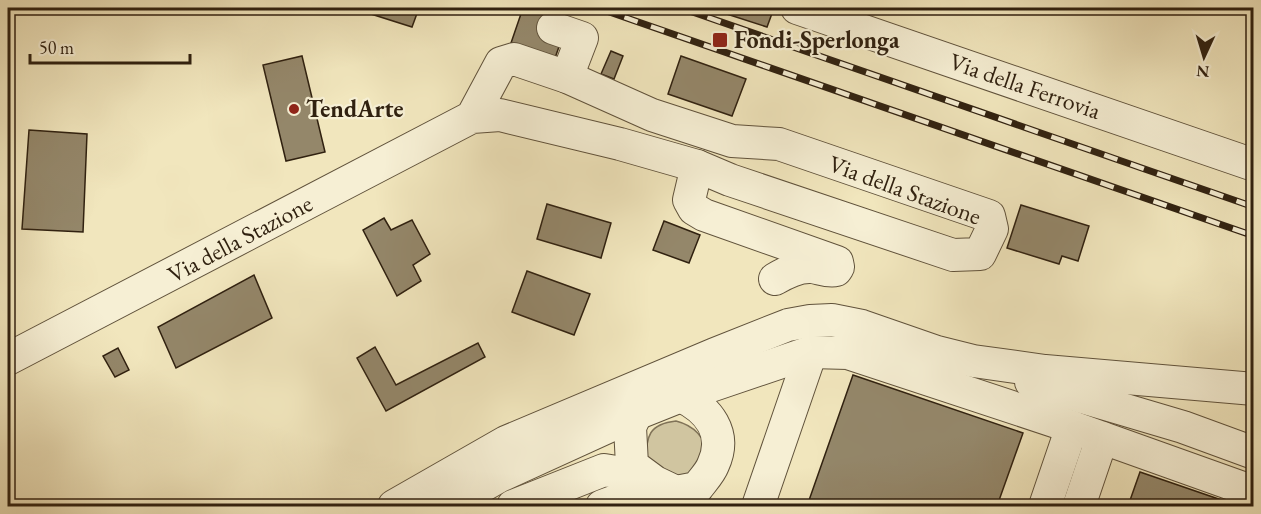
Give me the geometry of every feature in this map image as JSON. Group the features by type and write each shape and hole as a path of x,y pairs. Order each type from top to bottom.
{"street":[{"name":"Via della Ferrovia","path":"797,8 1254,165"},
{"path":"553,28 582,38 567,77"},
{"name":"Via della Stazione","path":"8,359 472,117 500,115 620,144 697,166 730,180 953,255 980,254 992,229 990,216 779,144 740,143 652,115 567,77 514,59 501,63 472,117"},
{"path":"620,144 633,107"},
{"path":"730,180 740,143"},
{"path":"697,166 689,200 694,209 704,215 837,262 836,270 809,267 787,272 775,279"},
{"path":"394,507 506,442 788,325 832,320 862,326 937,352 973,361 1045,371 1254,389"},
{"path":"758,507 811,352"},
{"path":"478,507 633,420 681,396 811,352 848,353 1072,427 1254,492"},
{"path":"973,361 1078,397 1183,426 1254,453"},
{"path":"602,507 637,493 668,504 697,488 714,464 718,441 713,420 693,402 681,396"},
{"path":"633,420 632,465 655,482 668,504"},
{"path":"447,507 498,477 633,420"},
{"path":"1045,507 1072,427"},
{"path":"1078,507 1102,438"},
{"path":"513,507 604,470 641,477 667,498 668,504"},
{"path":"557,507 606,487 638,484 668,504"}],"shaded area":[{"path":"676,421 698,433 705,449 703,459 685,479 646,461 648,438 651,433 660,425"}],"building":[{"path":"352,8 419,8 412,27"},
{"path":"523,8 548,15 561,41 555,58 511,43"},
{"path":"708,8 774,8 767,27"},
{"path":"611,51 623,56 614,79 601,74"},
{"name":"TendArte","path":"302,56 325,152 286,161 263,65"},
{"name":"Fondi-Sperlonga","path":"681,56 746,79 732,116 668,94"},
{"path":"29,130 87,134 83,232 22,229"},
{"path":"547,204 611,223 601,258 537,239"},
{"path":"1021,205 1089,226 1078,261 1062,256 1059,264 1007,248"},
{"path":"384,218 391,230 412,220 430,254 413,265 421,281 397,296 363,230"},
{"path":"664,221 700,235 689,263 653,250"},
{"path":"527,271 590,294 574,335 512,312"},
{"path":"254,275 272,318 176,368 158,327"},
{"path":"478,343 485,357 386,411 357,358 375,347 396,385"},
{"path":"118,348 129,370 115,377 103,356"},
{"path":"853,375 1023,433 997,506 807,506"},
{"path":"1140,472 1239,506 1128,506"}],"railway":[{"path":"598,8 1254,236"},
{"path":"681,8 1254,207"}],"place":[{"name":"Fondi-Sperlonga","path":"720,40"},
{"name":"TendArte","path":"294,109"}]}
